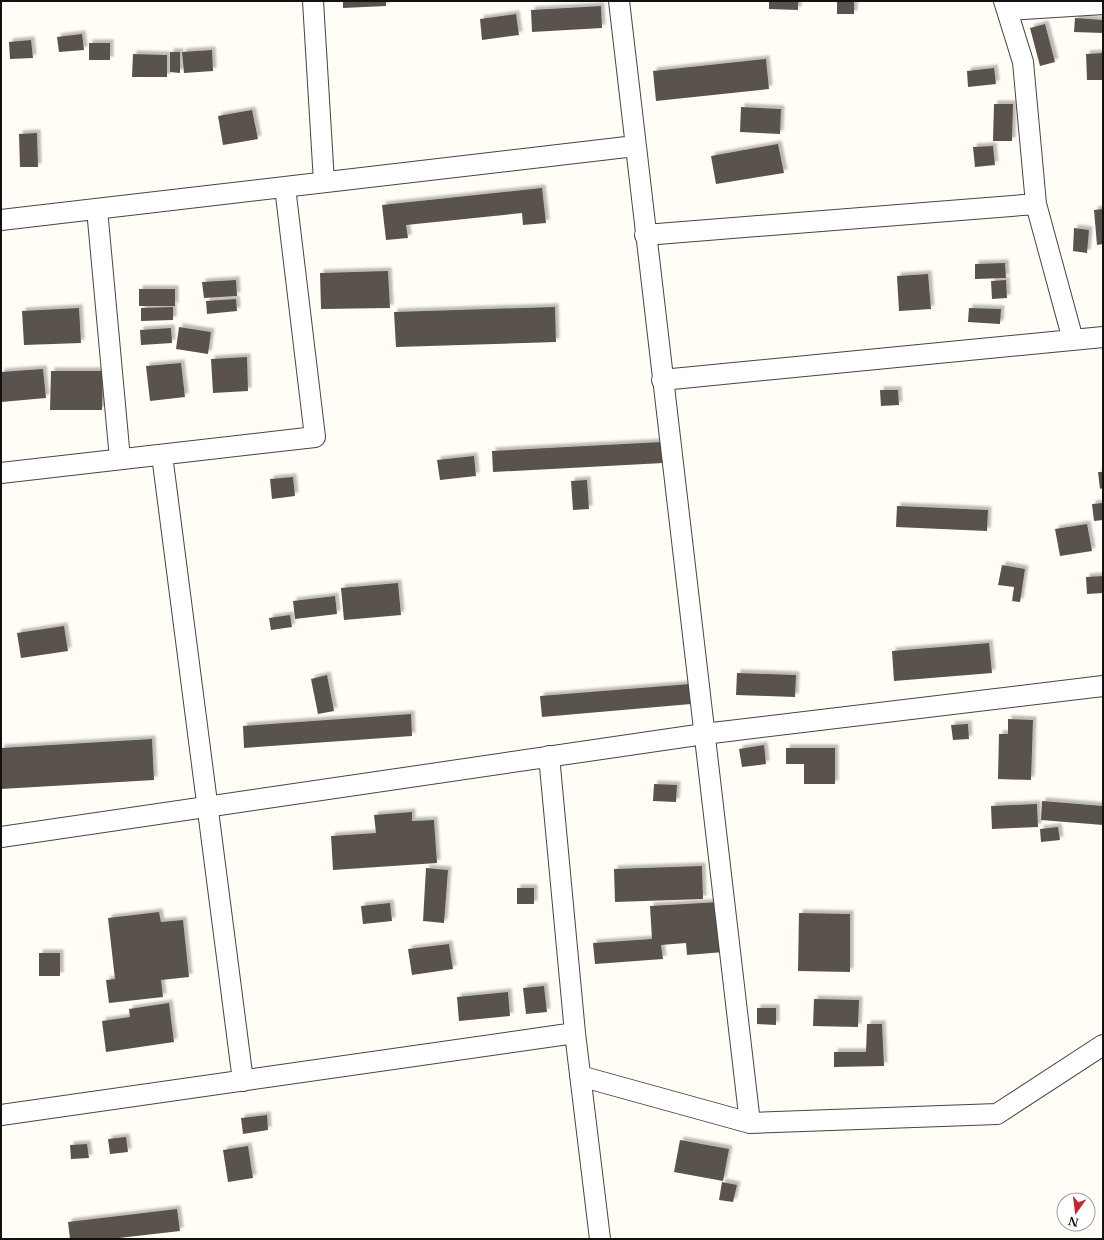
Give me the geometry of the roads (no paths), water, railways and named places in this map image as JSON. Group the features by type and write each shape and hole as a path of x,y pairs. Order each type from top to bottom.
{"street":[{"path":"313,1 324,182"},
{"path":"619,1 645,235 750,1123"},
{"path":"1074,340 1036,204 1023,62 1006,6 1103,4"},
{"path":"1,218 97,209 635,146"},
{"path":"1,473 315,437 285,187"},
{"path":"645,235 1036,204"},
{"path":"97,209 120,459"},
{"path":"662,380 1103,337"},
{"path":"162,455 242,1081"},
{"path":"1,837 704,734 1103,686"},
{"path":"549,756 575,1033 600,1239"},
{"path":"1,1115 575,1033"},
{"path":"580,1076 750,1123 997,1114 1103,1045"}]}
